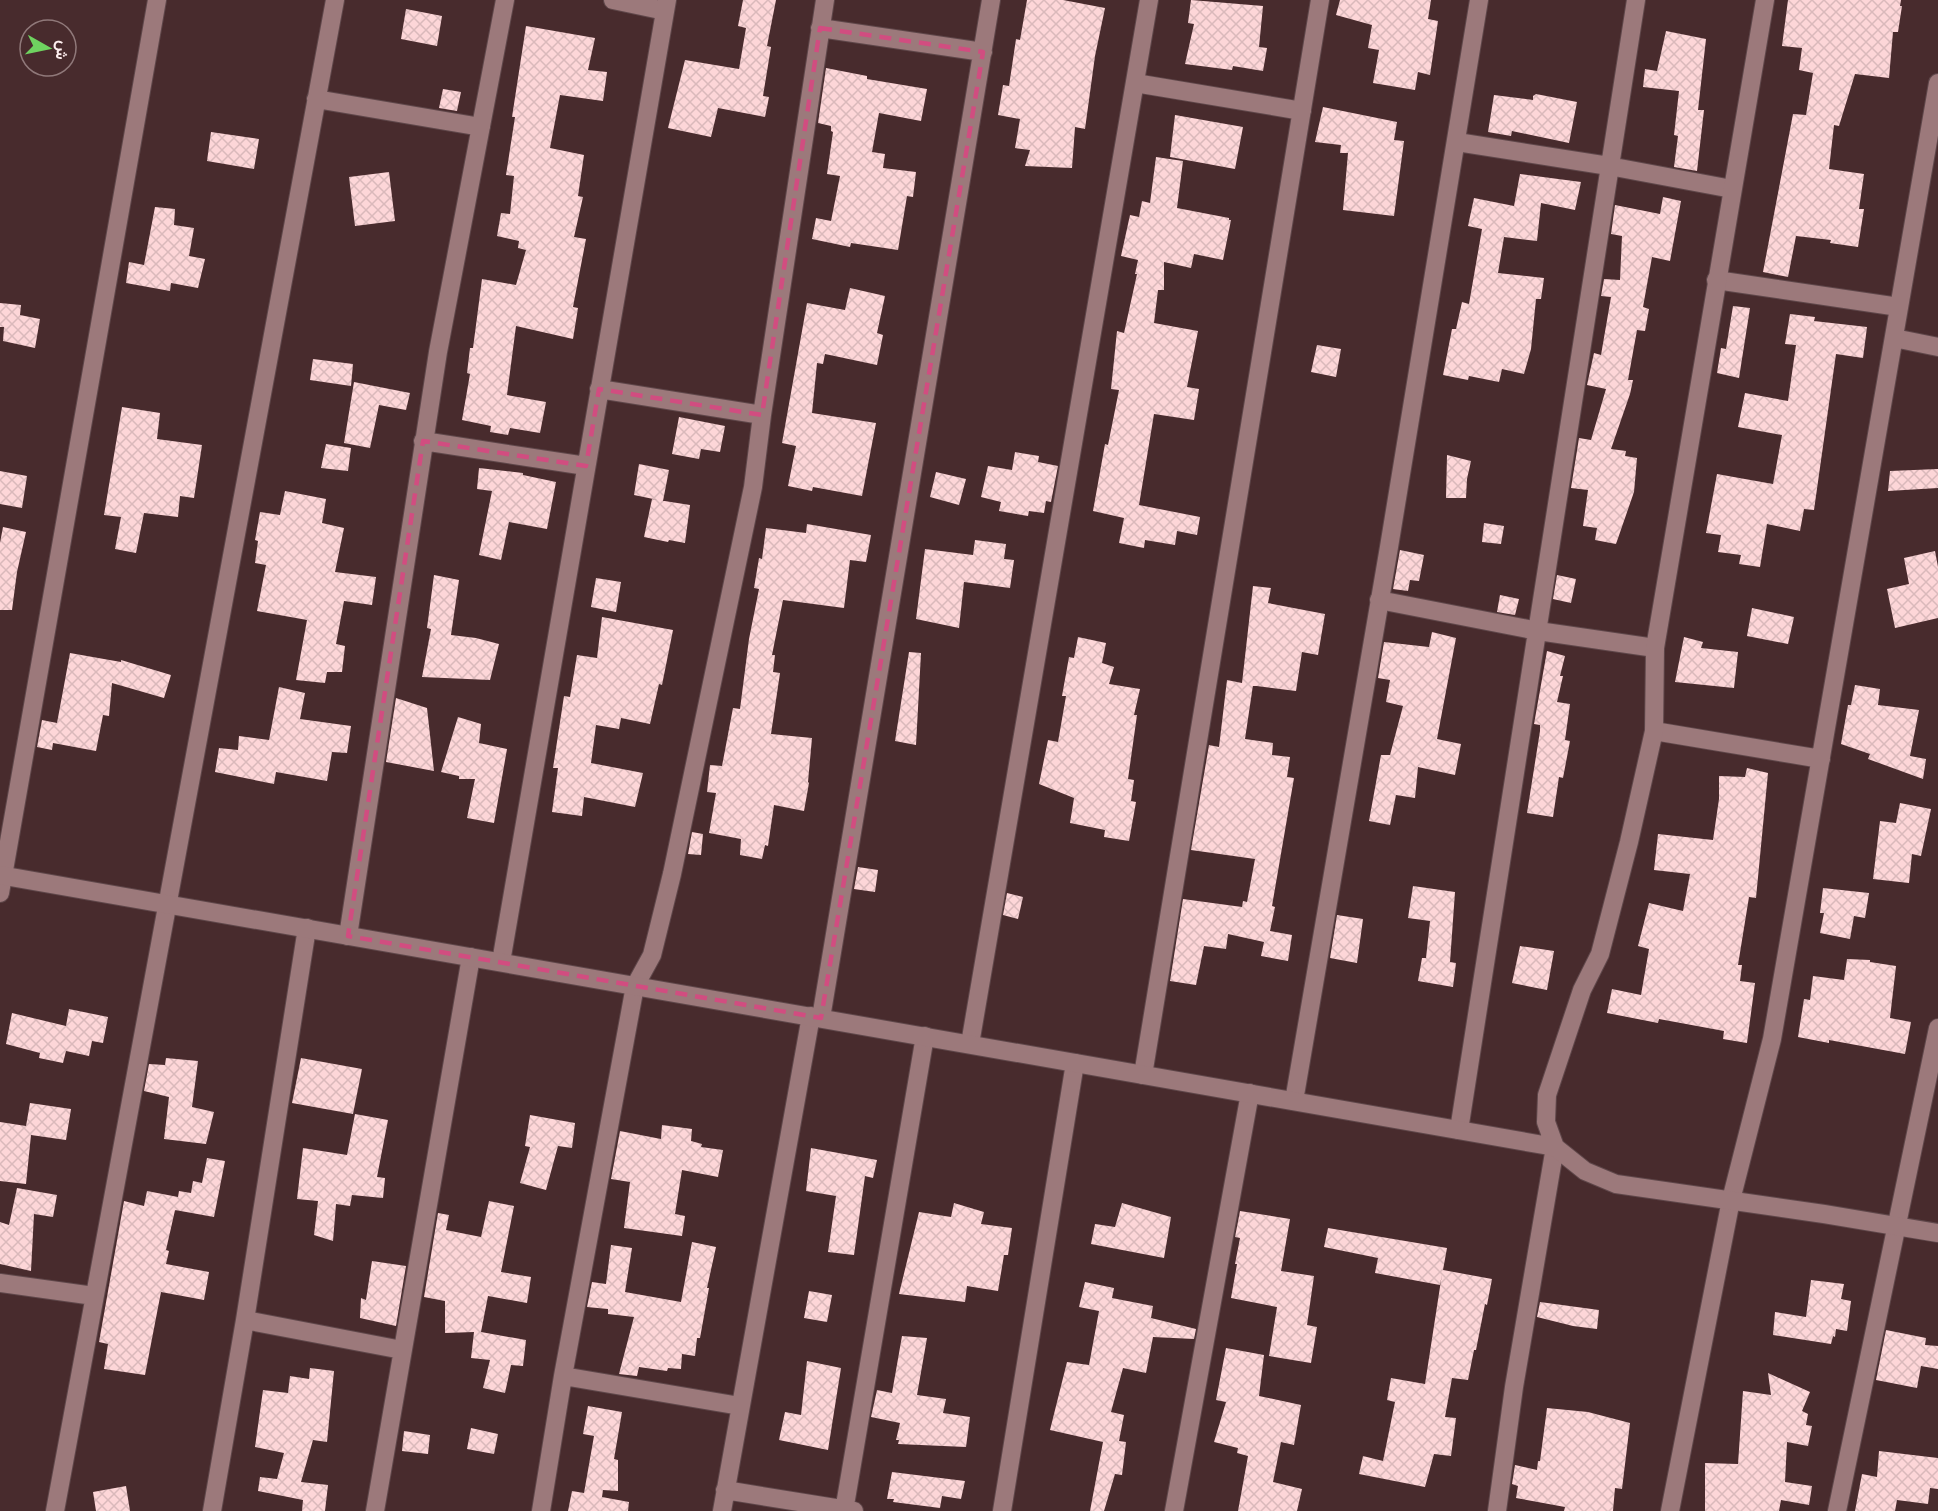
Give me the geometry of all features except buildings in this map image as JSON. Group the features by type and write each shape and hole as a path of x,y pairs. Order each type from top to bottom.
{"street":[{"path":"157,0 1,881 167,904 1555,1147 1585,1171 1616,1184 1938,1233"},
{"path":"55,1511 335,0"},
{"path":"348,936 423,441 505,0"},
{"path":"501,962 666,5 613,0"},
{"path":"541,1511 563,1376 636,986 652,955 672,874 753,487 825,0"},
{"path":"722,1511 740,1406 816,1017 991,0"},
{"path":"970,1044 1149,0"},
{"path":"1143,1075 1320,0"},
{"path":"1294,1101 1457,142 1479,0"},
{"path":"1459,1130 1636,0"},
{"path":"1497,1511 1514,1387 1555,1147 1546,1122 1547,1095 1582,990 1600,954 1629,842 1654,731 1655,648 1765,0"},
{"path":"820,28 983,52"},
{"path":"1135,83 1302,111"},
{"path":"1670,1511 1731,1200 1772,1040 1938,83"},
{"path":"316,99 481,127"},
{"path":"1457,142 1610,166 1732,189"},
{"path":"1716,280 1899,307"},
{"path":"1894,338 1938,347"},
{"path":"599,389 762,415"},
{"path":"423,441 586,466"},
{"path":"1379,600 1538,631 1655,648"},
{"path":"1654,731 1821,759"},
{"path":"212,1511 245,1320 307,928"},
{"path":"375,1511 471,957"},
{"path":"1838,1511 1938,1029"},
{"path":"725,1490 848,1510 925,1036"},
{"path":"1002,1511 1076,1063"},
{"path":"1174,1511 1250,1093"},
{"path":"0,1283 94,1296"},
{"path":"245,1320 402,1350"},
{"path":"563,1376 740,1406"}],"highlighted area":[{"path":"820,28 983,52 821,1018 348,936 423,441 586,466 599,389 762,415"}]}
